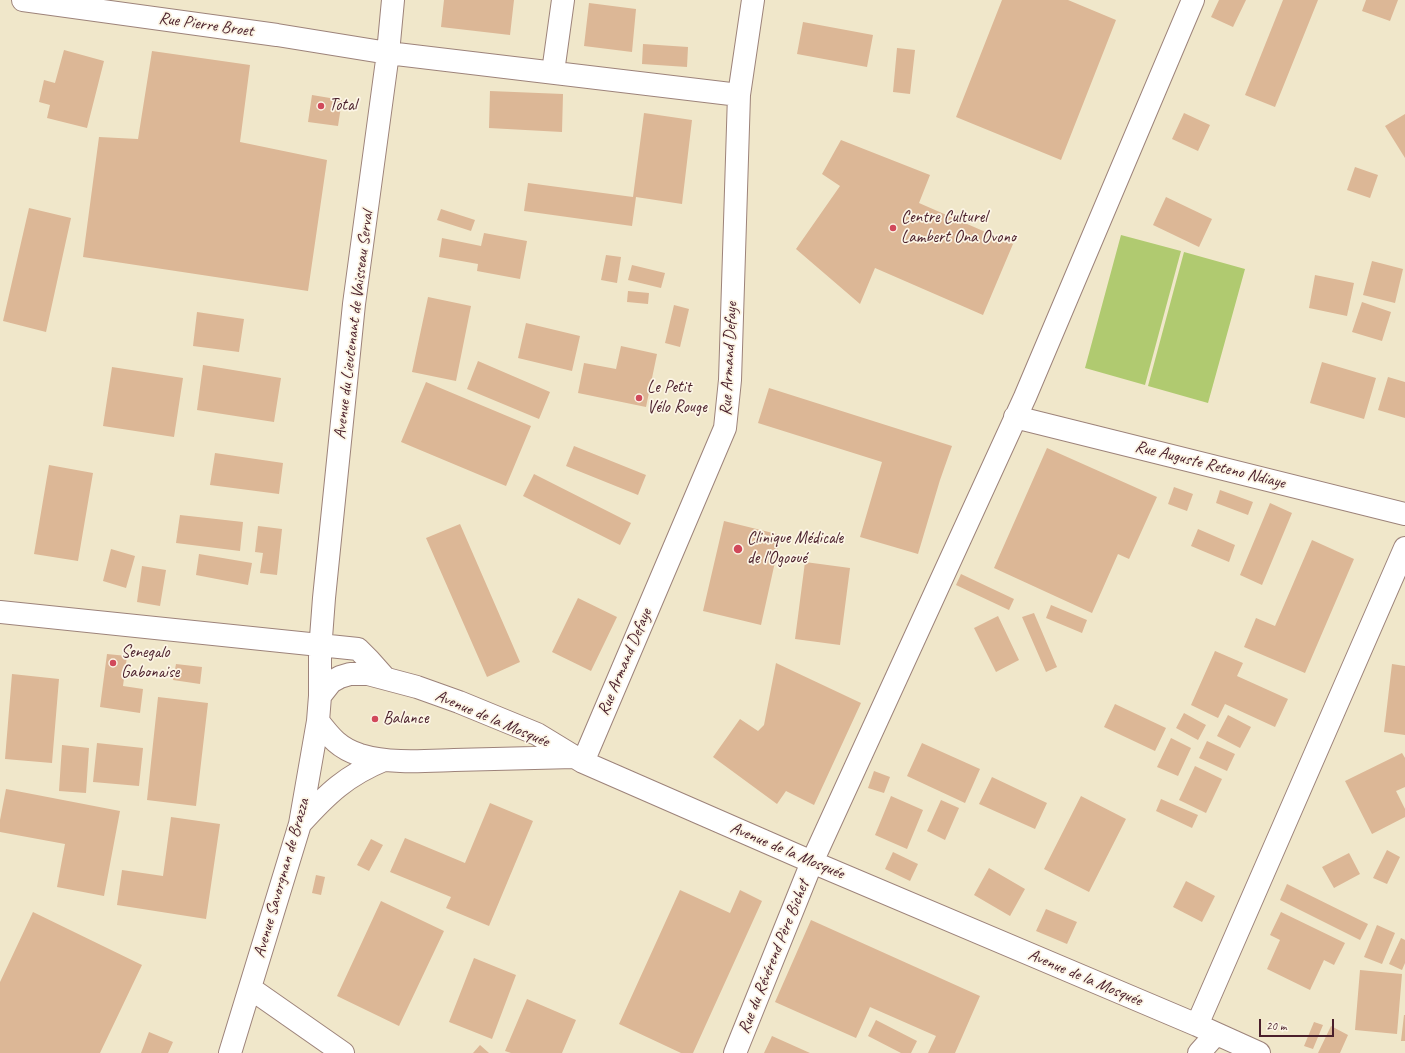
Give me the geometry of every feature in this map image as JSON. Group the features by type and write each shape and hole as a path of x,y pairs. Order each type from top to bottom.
{"street":[{"name":"Rue Pierre Broet","path":"23,0 277,35 388,53 738,95"},
{"name":"Avenue du Lieutenant de Vaisseau Serval","path":"320,648 354,304 388,53 393,0"},
{"path":"552,72 563,0"},
{"name":"Rue Armand Defaye","path":"578,760 725,428 730,380 738,95 753,0"},
{"name":"Rue du Révérend Père Bichet","path":"735,1053 812,862 1015,417 1193,0"},
{"name":"Rue Auguste Reteno Ndiaye","path":"1015,417 1405,514"},
{"path":"1199,1053 1207,1030 1405,548"},
{"path":"0,612 320,648 358,649 385,678"},
{"name":"Avenue Savorgnan de Brazza","path":"230,1053 300,824 318,721 320,696 320,648"},
{"name":"Avenue de la Mosquée","path":"320,696 331,682 340,677 350,674 368,674 417,687 459,702 530,731 578,760 812,862 1259,1053"},
{"path":"318,721 332,740 347,749 360,755 384,760 578,760"},
{"path":"300,824 327,794 341,783 358,772 384,760"},
{"path":"250,988 343,1053"}],"green space":[{"path":"1121,235 1181,251 1145,385 1085,368"},
{"path":"1184,252 1245,269 1208,403 1148,386"}],"building":[{"path":"444,0 514,0 510,35 441,27"},
{"path":"1002,0 1068,0 1116,20 1061,160 956,117"},
{"path":"1219,0 1246,0 1233,27 1211,17"},
{"path":"1283,0 1318,0 1275,107 1245,95"},
{"path":"1366,0 1398,0 1390,21 1362,11"},
{"path":"589,3 636,9 632,52 584,46"},
{"path":"803,22 873,35 867,67 797,54"},
{"path":"643,44 688,47 687,67 642,64"},
{"path":"897,48 915,50 910,94 893,92"},
{"path":"64,50 104,61 87,128 47,118 50,105 39,102 44,80 55,83"},
{"path":"152,51 250,65 240,142 327,160 308,291 83,257 99,137 138,139"},
{"path":"490,91 563,94 562,132 489,128"},
{"path":"312,95 342,100 338,126 308,122"},
{"path":"644,113 692,120 682,204 636,197 632,226 524,211 528,183 633,197"},
{"path":"1184,113 1210,125 1198,151 1172,139"},
{"path":"1405,114 1405,158 1385,126"},
{"name":"Centre Culturel Lambert Ona Ovono","path":"841,140 930,175 919,203 1013,244 983,315 875,268 860,304 796,249 840,186 822,174"},
{"path":"1355,167 1378,175 1370,198 1347,190"},
{"path":"1166,197 1212,219 1199,247 1153,225"},
{"path":"29,208 71,218 46,332 3,321"},
{"path":"441,209 475,220 471,231 437,220"},
{"path":"484,233 527,241 520,279 477,271 478,264 439,257 442,238 481,246"},
{"path":"606,255 621,257 617,283 601,280"},
{"path":"1372,261 1403,269 1395,303 1363,295"},
{"path":"632,265 665,273 661,288 628,280"},
{"path":"1315,275 1354,283 1347,316 1309,308"},
{"path":"628,291 649,293 648,304 627,302"},
{"path":"428,297 471,306 456,381 412,372"},
{"path":"1362,302 1391,312 1382,341 1352,332"},
{"path":"674,305 689,309 680,347 665,343"},
{"path":"197,312 244,319 239,352 193,346"},
{"path":"526,323 580,336 572,371 518,358"},
{"path":"621,346 657,354 646,407 578,393 584,363 616,369"},
{"path":"478,361 550,392 539,419 467,389"},
{"path":"1322,362 1376,378 1364,419 1310,403"},
{"path":"203,365 281,378 274,422 197,410"},
{"path":"112,367 183,378 174,437 103,426"},
{"path":"1388,377 1405,382 1405,418 1378,410"},
{"path":"426,382 531,426 506,486 401,442"},
{"path":"769,388 952,446 940,480 918,554 860,537 882,462 758,423"},
{"path":"574,446 646,475 638,495 566,466"},
{"path":"1047,448 1157,497 1129,559 1118,554 1092,613 994,568"},
{"path":"215,453 283,463 279,494 210,485"},
{"path":"49,465 93,473 78,561 34,554"},
{"path":"534,474 631,523 620,545 523,496"},
{"path":"1174,487 1193,494 1187,511 1168,504"},
{"path":"1220,490 1253,502 1248,515 1216,503"},
{"path":"1270,503 1292,513 1262,585 1240,575"},
{"path":"180,515 243,522 240,551 176,543"},
{"path":"724,521 781,535 761,625 703,611"},
{"path":"460,524 520,662 487,677 426,538"},
{"path":"258,526 282,529 277,575 260,573 263,553 255,552"},
{"path":"1198,529 1235,545 1229,562 1191,546"},
{"path":"1312,540 1354,559 1305,673 1244,647 1256,618 1275,626"},
{"path":"111,549 135,556 126,588 103,581"},
{"path":"199,554 252,563 248,585 196,575"},
{"path":"805,562 850,568 840,645 795,639"},
{"path":"142,566 166,570 160,606 137,602"},
{"path":"961,574 1014,599 1009,610 956,585"},
{"path":"578,598 617,617 591,671 552,652"},
{"path":"1051,605 1087,620 1082,633 1046,618"},
{"path":"1034,613 1057,667 1046,672 1022,617"},
{"path":"998,616 1019,660 996,672 974,628"},
{"path":"1215,651 1243,663 1237,676 1288,699 1275,727 1225,704 1218,718 1191,705"},
{"path":"107,654 127,656 123,686 143,689 140,713 100,707"},
{"path":"776,663 861,703 814,805 786,791 777,804 713,757 740,719 758,731 764,725"},
{"path":"176,664 202,667 200,684 173,680"},
{"path":"1392,664 1405,666 1405,735 1384,732"},
{"path":"12,674 59,679 52,763 5,759"},
{"path":"158,697 208,703 196,806 147,800"},
{"path":"1115,704 1166,728 1155,751 1104,727"},
{"path":"1184,713 1206,725 1198,740 1176,728"},
{"path":"1228,715 1251,727 1240,748 1217,736"},
{"path":"1171,738 1191,748 1178,776 1157,767"},
{"path":"1207,741 1235,754 1227,771 1199,758"},
{"path":"97,743 143,748 139,786 93,782"},
{"path":"922,743 980,769 965,803 907,776"},
{"path":"62,745 89,748 86,793 59,791"},
{"path":"1402,753 1405,758 1405,787 1396,791 1405,809 1405,817 1372,834 1345,781"},
{"path":"1195,766 1222,779 1206,813 1179,800"},
{"path":"874,771 890,777 884,793 868,788"},
{"path":"992,777 1047,803 1035,829 979,804"},
{"path":"6,789 120,811 104,896 57,887 65,844 0,832 0,820"},
{"path":"891,796 923,810 907,849 875,835"},
{"path":"1081,796 1126,819 1089,892 1044,869"},
{"path":"1161,799 1198,815 1192,828 1156,811"},
{"path":"941,800 959,808 945,840 927,831"},
{"path":"490,803 533,821 489,926 446,908 451,897 390,872 405,838 465,863"},
{"path":"171,817 220,824 206,919 117,905 122,870 163,876"},
{"path":"371,839 383,845 369,871 357,865"},
{"path":"1387,850 1400,857 1387,884 1373,878"},
{"path":"893,852 918,864 910,881 885,869"},
{"path":"1349,853 1360,874 1334,888 1322,867"},
{"path":"989,868 1025,889 1010,916 974,895"},
{"path":"316,875 325,877 321,895 312,893"},
{"path":"1186,881 1215,896 1202,922 1173,907"},
{"path":"1287,884 1368,924 1360,940 1280,900"},
{"path":"680,890 730,913 740,890 762,901 693,1053 681,1053 619,1024"},
{"path":"381,901 444,931 399,1026 337,996"},
{"path":"1046,909 1077,922 1067,944 1036,931"},
{"path":"33,912 142,965 100,1053 0,1053 0,982"},
{"path":"1281,912 1345,943 1334,965 1324,960 1310,990 1267,969 1280,940 1270,935"},
{"path":"811,920 980,996 955,1053 928,1053 936,1036 870,1007 856,1038 775,1002"},
{"path":"1377,925 1395,933 1382,964 1364,957"},
{"path":"1401,938 1405,940 1405,963 1402,970 1389,964"},
{"path":"474,958 516,975 492,1039 449,1022"},
{"path":"1360,970 1402,974 1397,1034 1355,1030"},
{"path":"527,999 576,1020 562,1053 511,1053 505,1051"},
{"path":"1404,1015 1405,1041 1401,1041"},
{"path":"876,1020 917,1041 911,1053 901,1053 868,1036"},
{"path":"1314,1022 1323,1025 1313,1049 1304,1046"},
{"path":"1331,1026 1348,1035 1340,1053 1318,1053"},
{"path":"149,1032 173,1042 168,1053 141,1053"},
{"path":"772,1036 810,1053 764,1053"},
{"path":"480,1045 489,1053 473,1053"}],"place":[{"name":"Total","path":"321,106"},
{"name":"Centre Culturel Lambert Ona Ovono","path":"893,228"},
{"name":"Le Petit Vélo Rouge","path":"639,398"},
{"name":"Clinique Médicale de l'Ogooué","path":"738,549"},
{"name":"Senegalo Gabonaise","path":"113,663"},
{"name":"Balance","path":"375,719"}]}
